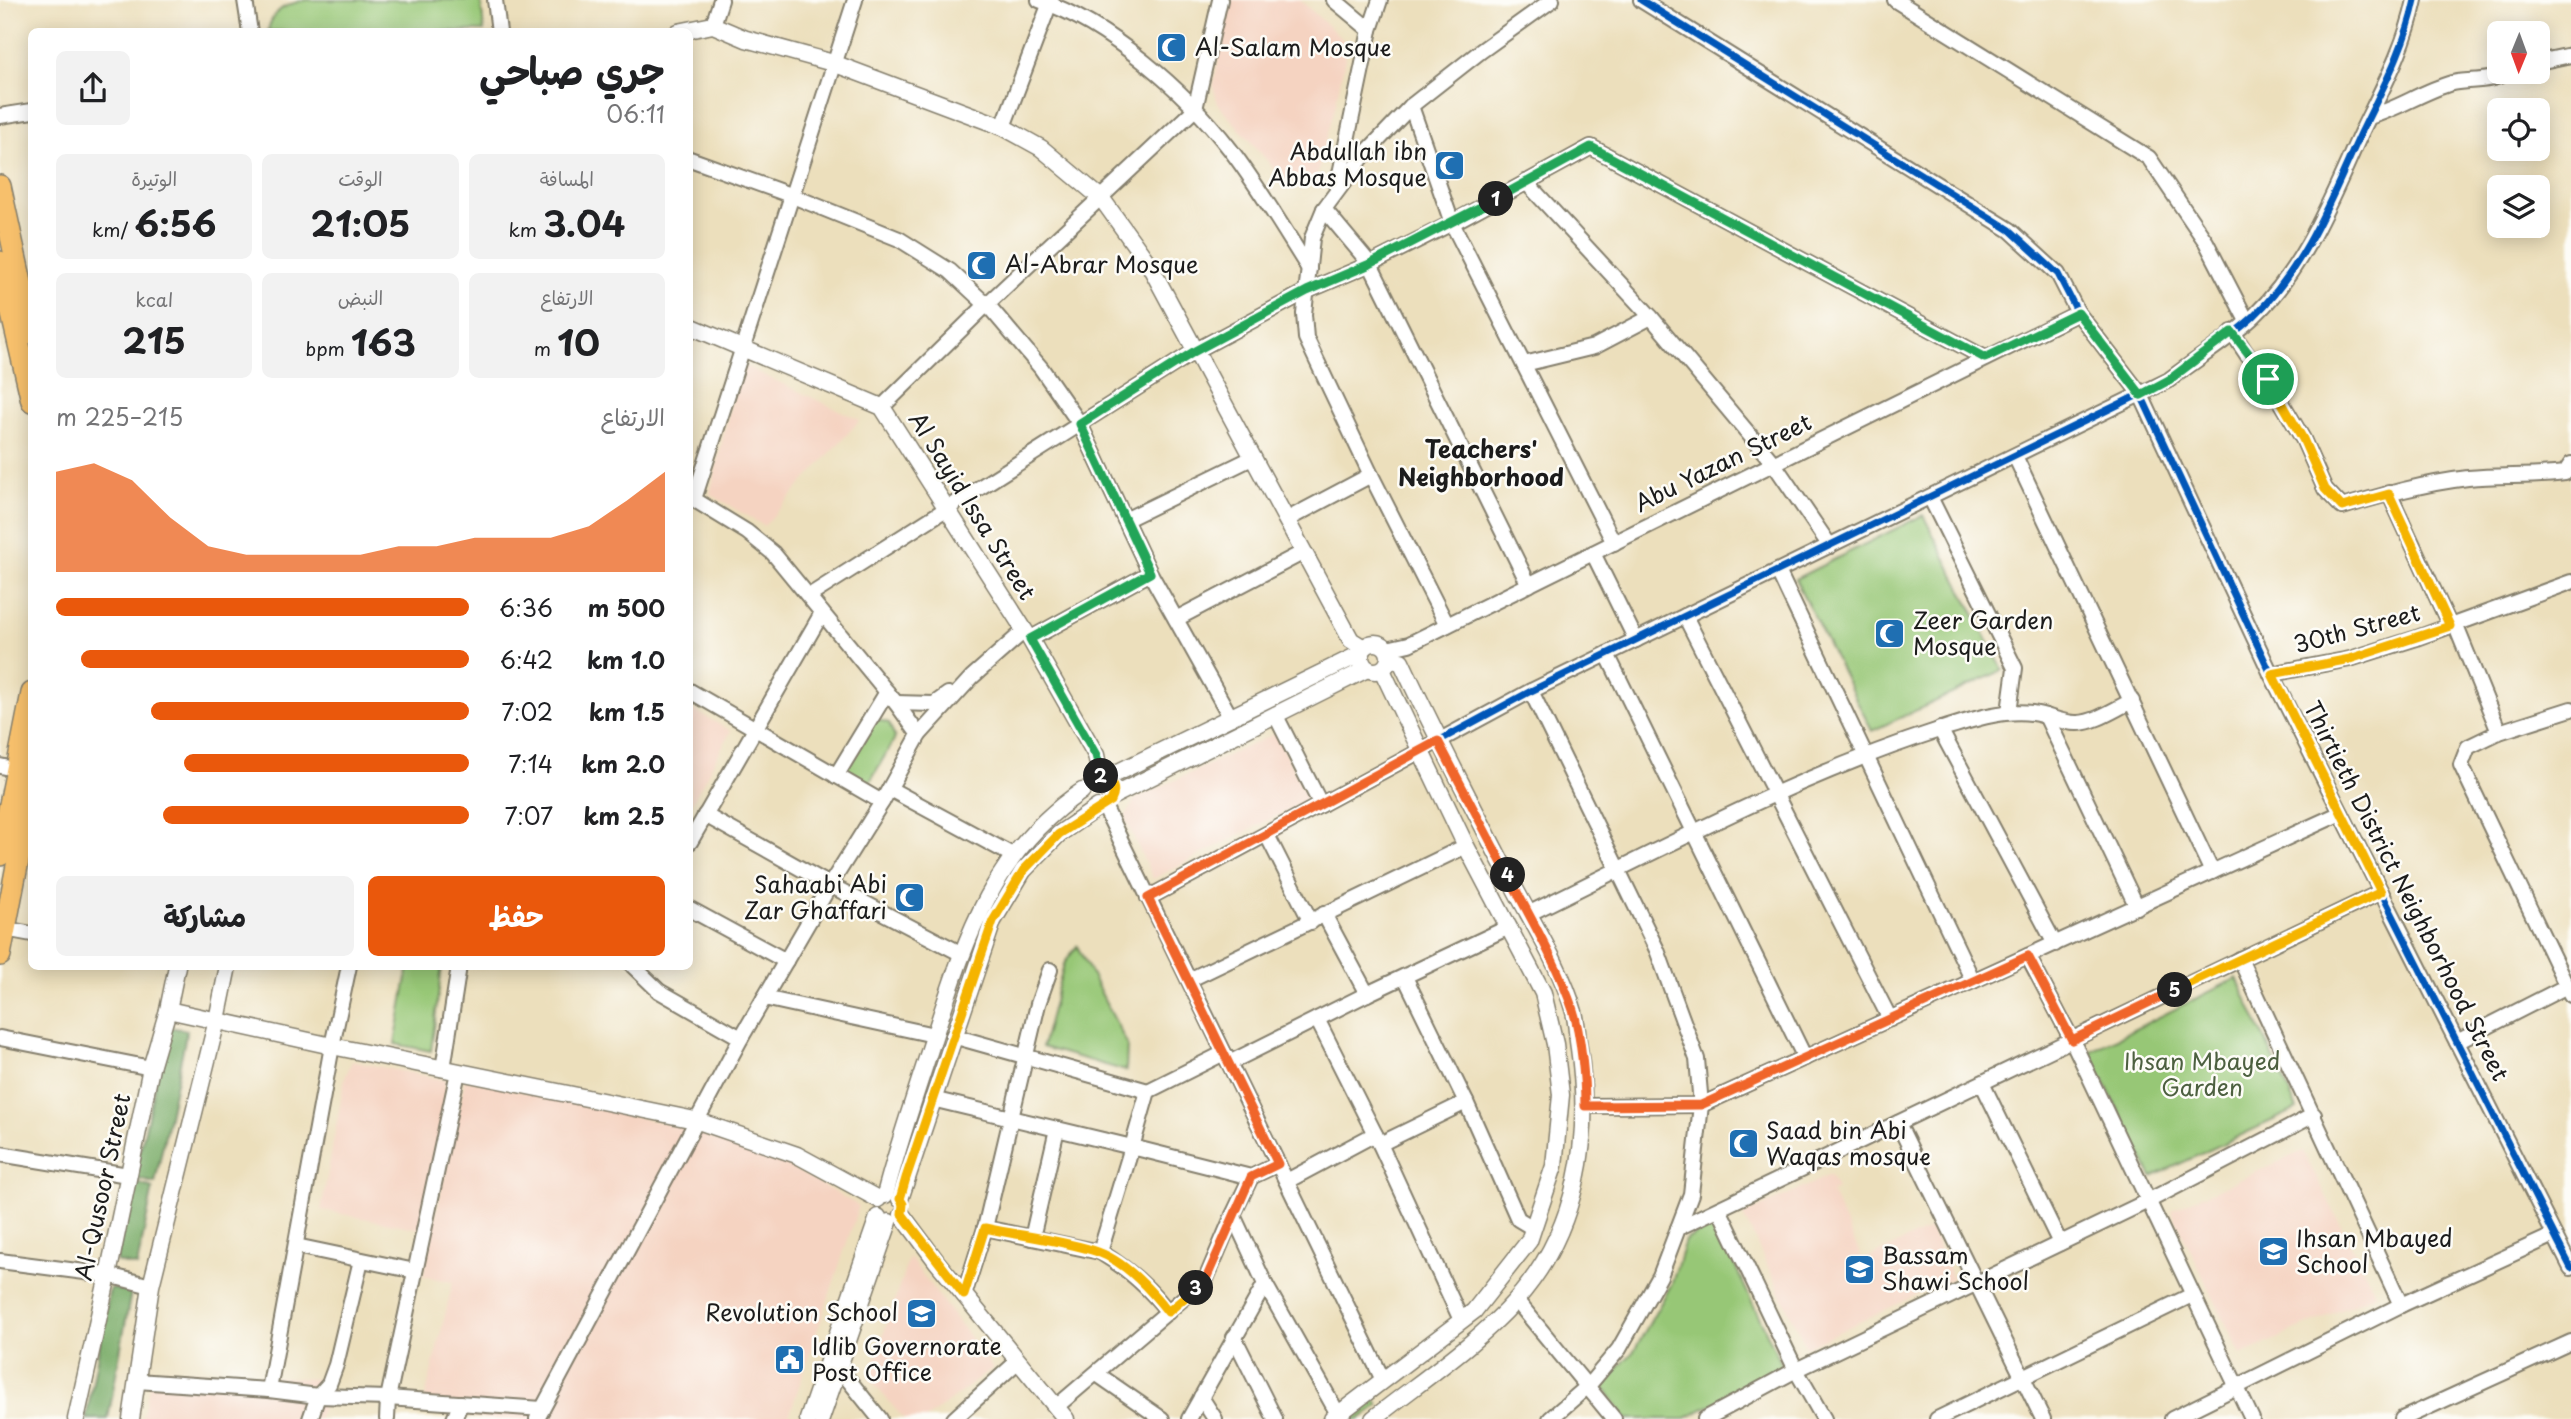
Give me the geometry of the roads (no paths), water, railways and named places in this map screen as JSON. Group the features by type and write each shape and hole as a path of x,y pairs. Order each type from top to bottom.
{"main road":[{"path":"0,186 16,257 6,323 28,389"},
{"path":"10,297 28,326"},
{"path":"0,856 28,712"},
{"path":"0,955 28,808"}],"street":[{"path":"245,0 249,28"},
{"path":"495,0 498,28"},
{"path":"713,25 720,0"},
{"path":"693,495 855,0"},
{"path":"882,407 986,305 1195,109 1220,0"},
{"path":"1334,0 1370,30"},
{"path":"1336,193 1370,30 1380,0"},
{"path":"1447,625 1306,338 1304,314 1312,237 1324,209 1364,155 1412,106 1481,51 1552,0"},
{"name":"Thirtieth District Neighborhood Street","path":"1642,0 2010,230 2058,274 2078,313 2141,395 2272,674 2571,1268"},
{"path":"1895,0 2149,158 2206,242 2247,321"},
{"path":"1148,898 1531,691 2169,380 2247,321 2284,281 2313,236 2397,58 2410,25 2415,0"},
{"path":"1003,127 1047,1 1107,33 1144,62 1195,109 1228,146 1253,181 1309,269"},
{"path":"693,29 713,25 746,39 833,63 1003,127 1041,148 1102,199 1150,266 1351,640 1363,650"},
{"path":"2550,59 2571,55"},
{"path":"2369,117 2445,85 2487,79"},
{"path":"1412,106 1452,223 1614,543"},
{"path":"0,116 28,112"},
{"path":"809,596 1195,351 1307,291 1370,264 1452,223 1591,147 1985,358"},
{"path":"693,160 900,239 950,271 986,305 1041,368 1080,424 1150,573 1231,718"},
{"path":"1526,182 1651,317 1774,464 1830,546"},
{"path":"1324,209 1370,264 1529,585"},
{"name":"Abu Yazan Street","path":"1381,662 1409,644 2078,313"},
{"path":"1524,365 1594,347 1651,317"},
{"name":"Al Sayid Issa Street","path":"693,327 882,407 1027,635 1096,755 1103,777"},
{"path":"2232,332 2268,379 2303,439 2325,489 2342,507 2438,482 2565,473 2571,464"},
{"path":"2015,456 2212,872"},
{"path":"1125,520 1252,457"},
{"path":"1286,520 1371,475"},
{"path":"2389,494 2500,732"},
{"path":"1930,497 2015,668 2009,712"},
{"path":"693,499 747,532 773,553 919,735"},
{"path":"1176,619 1304,552"},
{"path":"1593,553 1636,640"},
{"path":"1778,571 1973,981"},
{"path":"891,697 934,704 1027,635 1150,573"},
{"name":"30th Street","path":"2272,674 2350,659 2571,582"},
{"path":"693,834 822,613"},
{"path":"1685,616 1890,1019"},
{"path":"821,1419 889,1208 895,1158 960,953 990,889 1026,839 1056,808 1082,791 1086,781 1103,777 1231,718 1375,643 1420,751 1543,993 1555,1044 1561,1095 1555,1166 1529,1241 1474,1311 1335,1417 1265,1284 1233,1215"},
{"path":"1363,650 1361,661 1401,661 1438,741 1552,959 1574,1012 1585,1087 1584,1128 1574,1195 1553,1247 1517,1300 1489,1326 1373,1419"},
{"path":"1607,654 1805,1058"},
{"path":"808,1419 932,1099 993,921 1023,871 1059,834 1105,803 1381,662"},
{"path":"137,1381 318,1396 461,1403 540,1414 695,1120 830,885 890,789 919,735 972,677"},
{"path":"1531,691 1657,950 1697,1059 1701,1105 1691,1194 1660,1276 1619,1349 1588,1386 1550,1419"},
{"path":"693,693 882,802"},
{"path":"836,776 891,697"},
{"path":"1528,914 1775,794 1867,755 1941,729 2009,712 2081,723 2132,701"},
{"path":"2457,1042 2569,990 2460,765 2468,747 2500,732 2571,709"},
{"path":"1275,714 1321,805"},
{"path":"2046,716 2137,906"},
{"path":"1941,729 2055,944"},
{"path":"1103,777 1112,784 1105,803 1148,898 1383,1380"},
{"path":"890,789 1014,856"},
{"path":"1082,791 1086,801 1105,803"},
{"path":"1585,1106 1701,1105 2342,813"},
{"path":"705,815 960,953"},
{"path":"1267,835 1311,922"},
{"path":"1189,980 1466,846"},
{"path":"1678,1228 2381,892"},
{"path":"693,911 786,961"},
{"path":"1324,915 1367,994"},
{"path":"953,1036 1148,1091 1317,1019 1509,927"},
{"path":"5,929 28,933"},
{"path":"2028,956 2072,1040 2252,1419"},
{"path":"2239,959 2401,1305"},
{"name":"Al-Qusoor Street","path":"76,1419 151,1068 176,970"},
{"path":"131,1419 151,1286 227,970"},
{"path":"269,1390 348,970"},
{"path":"387,1419 388,1398 415,1271 450,1070 459,970"},
{"path":"637,970 659,991 741,1038"},
{"path":"964,1295 985,1228 1038,1004 1050,970"},
{"path":"1405,977 1466,1102 1518,1219 1533,1228"},
{"path":"764,998 934,1035"},
{"path":"168,1010 695,1120 797,1155 889,1208 1061,1413 1097,1374 1206,1279 1251,1177 1278,1164"},
{"path":"1317,1019 1378,1139 1461,1321"},
{"path":"0,1038 151,1068"},
{"path":"1982,1083 2060,1243"},
{"path":"1100,1252 1148,1091"},
{"path":"932,1099 1251,1177"},
{"path":"1287,1181 1466,1102"},
{"path":"1705,1419 1796,1370 2148,1200 2314,1115"},
{"path":"1898,1123 2043,1419"},
{"path":"1031,1238 1058,1129"},
{"path":"0,1154 128,1175"},
{"path":"1719,1209 1796,1370 1824,1419"},
{"path":"985,1228 1100,1252 1122,1265 1151,1290 1168,1312"},
{"path":"2172,1419 2401,1305 2554,1235"},
{"path":"296,1246 415,1271"},
{"path":"310,1419 318,1396 329,1384 336,1365 361,1260"},
{"path":"0,1261 108,1275 151,1286"},
{"path":"1189,1419 1265,1284"},
{"path":"1937,1419 2192,1295"},
{"path":"1517,1300 1614,1419"},
{"path":"1234,1337 1275,1419"},
{"path":"2402,1419 2571,1342"},
{"path":"954,1419 1018,1361"},
{"path":"839,1368 880,1419"},
{"path":"1097,1374 1162,1419"},
{"path":"1201,1397 1214,1419"},
{"path":"454,1419 461,1403"}],"place":[{"name":"Al-Salam Mosque","path":"1172,48"},
{"name":"Abdullah ibn Abbas Mosque","path":"1450,165"},
{"name":"Al-Abrar Mosque","path":"982,265"},
{"name":"Zeer Garden Mosque","path":"1890,634"},
{"name":"Sahaabi Abi Zar Ghaffari","path":"910,898"},
{"name":"Saad bin Abi Waqas mosque","path":"1743,1144"},
{"name":"Ihsan Mbayed School","path":"2273,1252"},
{"name":"Bassam Shawi School","path":"1859,1269"},
{"name":"Revolution School","path":"921,1313"},
{"name":"Idlib Governorate Post Office","path":"789,1360"}],"district":[{"name":"Teachers' Neighborhood","path":"1481,464"}],"park label":[{"name":"Ihsan Mbayed Garden","path":"2202,1075"}]}
